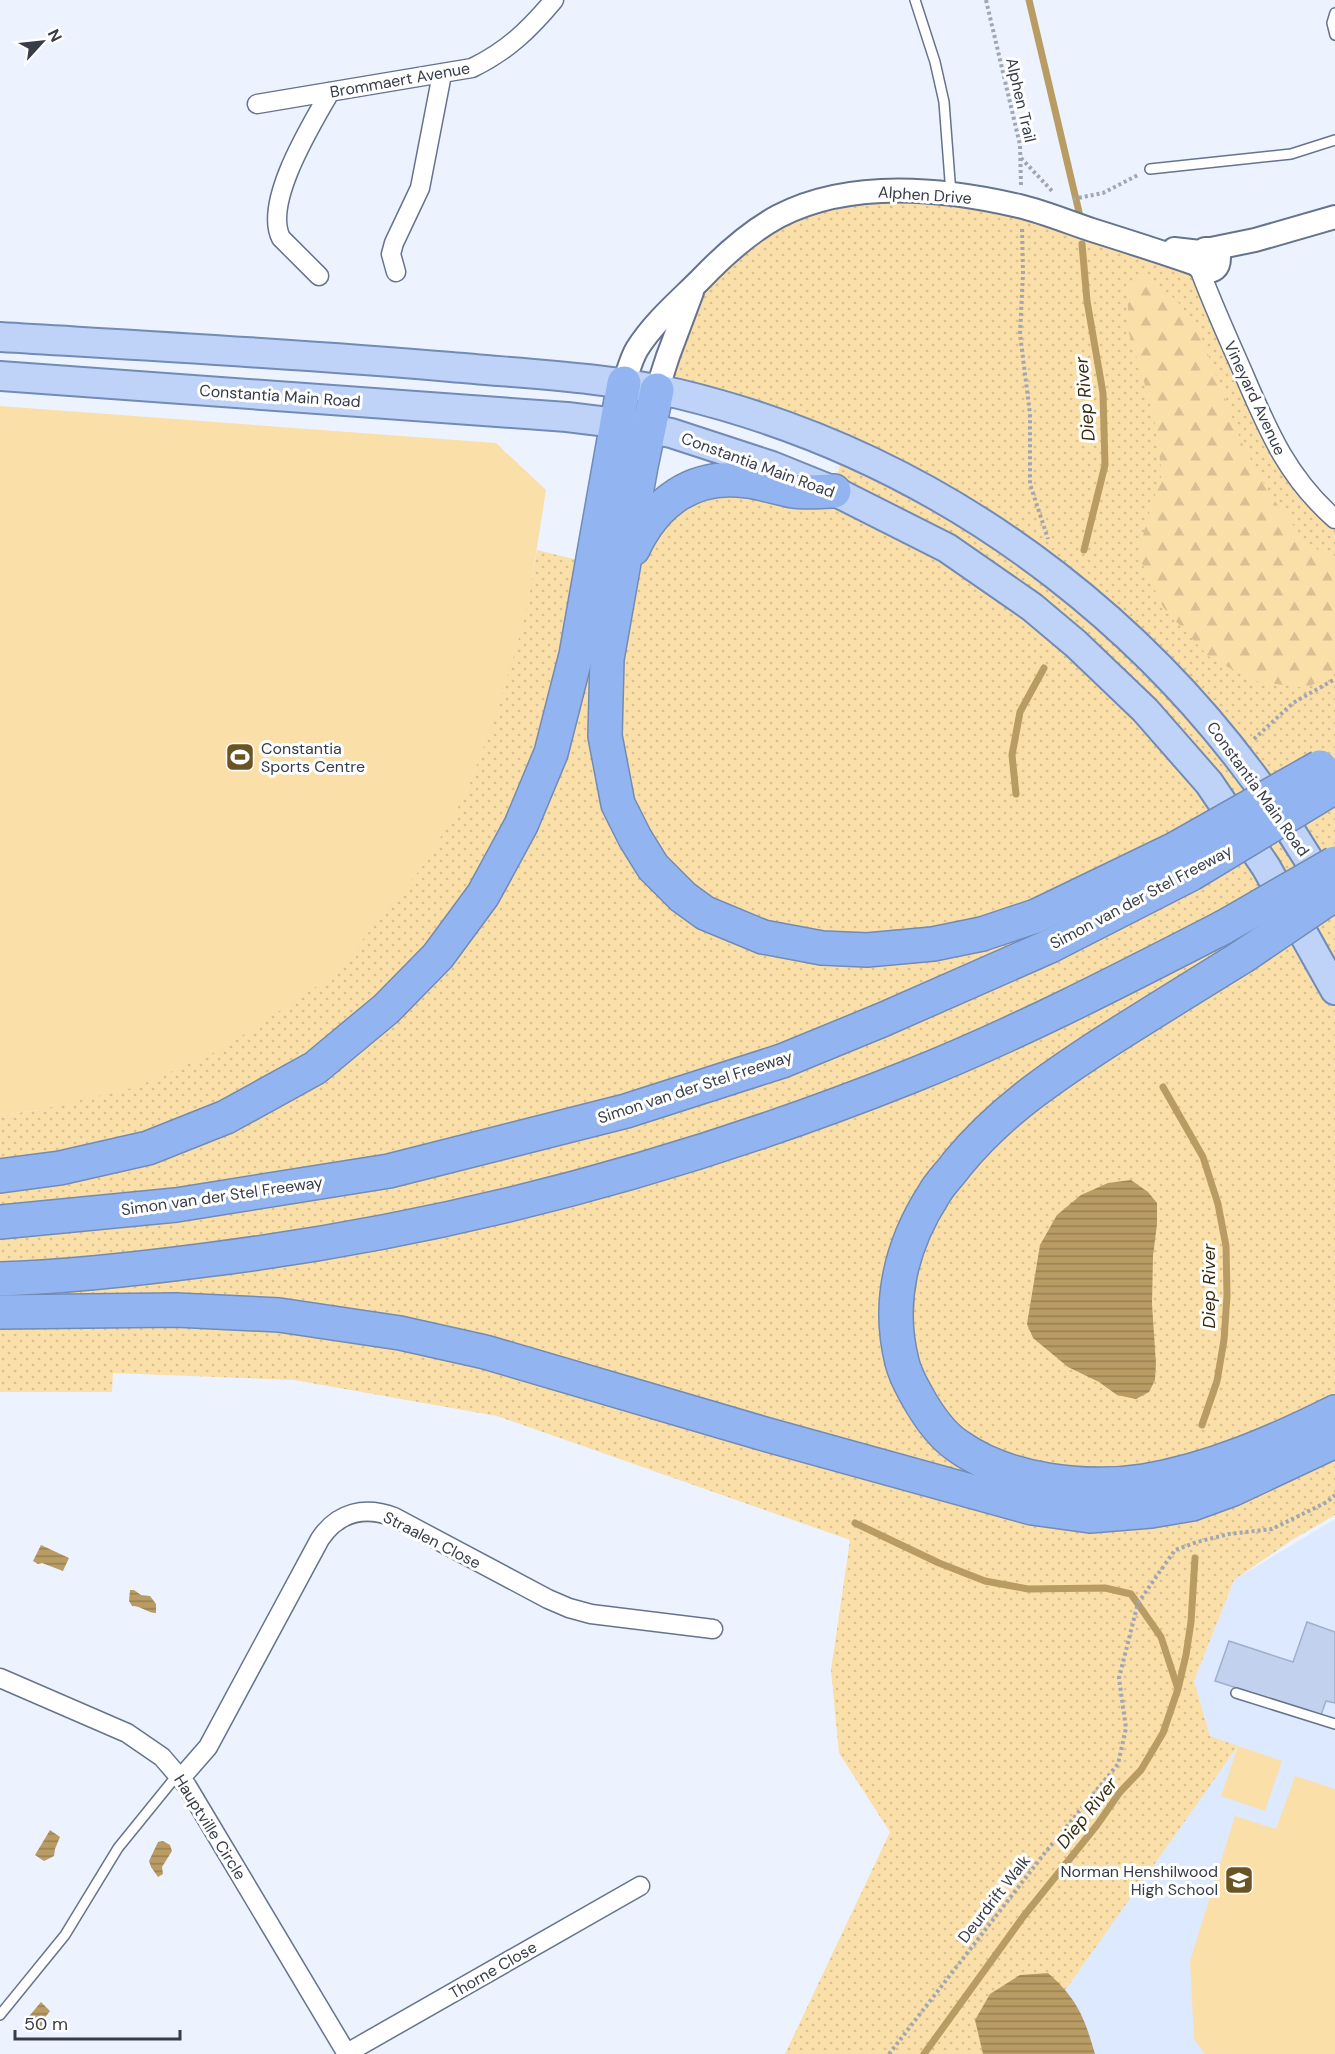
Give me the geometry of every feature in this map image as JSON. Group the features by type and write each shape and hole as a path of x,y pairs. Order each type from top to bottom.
{"highway":[{"path":"0,1176 60,1168 148,1148 226,1117 315,1068 387,1009 438,956 483,895 521,825 551,753 576,655 624,383"},
{"path":"657,390 607,659 605,736 618,804 635,838 653,867 683,897 705,913 763,937 822,948 867,950 933,944 982,934 1183,861 1331,775"},
{"path":"624,571 639,536 650,519 671,498 689,488 712,482 734,480 795,491 834,491"},
{"name":"Simon van der Stel Freeway","path":"0,1222 176,1205 389,1171 626,1111 782,1061 1050,946 1183,861"},
{"path":"0,1279 42,1278 289,1250 488,1211 658,1166 828,1108 912,1076 1076,1004 1224,927 1335,863"},
{"path":"1335,894 1242,957 1069,1066 1017,1103 977,1141 935,1192 919,1220 902,1261 894,1313 897,1343 905,1376 929,1416 955,1444 997,1467 1037,1478 1086,1484 1142,1481 1185,1472 1274,1440 1335,1412"},
{"path":"0,1312 176,1310 279,1315 400,1333 485,1353 1032,1508 1090,1516 1151,1511 1192,1504 1233,1489 1335,1441"}],"main road":[{"name":"Constantia Main Road","path":"0,337 308,355 624,383 682,395 781,425 854,454 915,483 993,529 1103,612 1144,651 1219,731 1302,846 1335,905"},
{"name":"Constantia Main Road","path":"0,376 567,417 616,423 650,428 772,466 834,491 947,548 1032,607 1076,644 1145,710 1209,783 1266,867 1335,990"}],"street":[{"name":"Brommaert Avenue","path":"257,104 472,69 496,57 514,43 554,0"},
{"path":"396,272 391,254 420,188 442,74"},
{"path":"319,276 281,238 277,230 277,221 284,184 291,164 330,92"},
{"name":"Alphen Drive","path":"624,383 637,350 668,311 725,255 751,234 780,216 807,204 866,192 951,194 1021,206 1142,245 1207,261"},
{"path":"1207,261 1255,240 1335,217"},
{"name":"Vineyard Avenue","path":"1207,261 1210,296 1266,424 1301,486 1335,519"},
{"name":"Alphen Drive","path":"657,390 695,285"},
{"name":"Straalen Close","path":"180,1776 208,1747 320,1539 333,1523 351,1513 372,1511 394,1517 569,1608 591,1614 713,1629"},
{"name":"Hauptville Circle","path":"0,1678 127,1733 162,1757 180,1776 347,2054"},
{"name":"Thorne Close","path":"347,2054 640,1886"}],"lane":[{"path":"915,0 935,62 944,102 951,194"},
{"path":"1335,13 1332,23 1335,35"},
{"path":"1150,169 1291,154 1335,141"},
{"path":"1236,1693 1335,1724"},
{"path":"0,2015 65,1935 118,1848 180,1776"}],"path":[{"name":"Alphen Trail","path":"986,0 1020,145 1023,273 1020,334 1030,414 1030,484 1051,548"},
{"path":"1021,158 1059,197"},
{"path":"1082,198 1103,193 1150,169"},
{"path":"1065,199 1071,200"},
{"path":"1249,743 1293,703 1335,679"},
{"name":"Deurdrift Walk","path":"889,2054 1044,1854 1118,1764 1126,1728 1119,1678 1138,1603 1175,1550 1229,1534 1272,1529 1327,1503 1335,1495"}],"shaded area":[{"path":"1131,1180 1148,1192 1157,1203 1152,1304 1155,1380 1149,1392 1136,1399 1117,1395 1099,1382 1068,1367 1033,1338 1027,1324 1040,1245 1057,1215 1081,1195 1108,1183"},
{"name":"Norman Henshilwood High School","path":"1335,1519 1335,2054 1011,2054 1238,1747 1210,1736 1194,1681 1234,1580"},
{"path":"41,1545 69,1558 63,1571 33,1561"},
{"path":"130,1590 150,1596 156,1604 156,1613 132,1606 129,1601"},
{"path":"50,1830 60,1837 54,1856 44,1861 35,1855"},
{"path":"163,1841 170,1845 172,1851 162,1867 163,1874 158,1877 149,1861 158,1842"},
{"path":"1048,1973 1079,2010 1095,2054 983,2054 975,2020 990,1994 1020,1975"},
{"path":"41,2002 50,2011 38,2031 25,2021"}],"green space":[{"path":"951,194 1196,264 1266,424 1335,519 1335,1515 1292,1540 1234,1580 1194,1681 1210,1736 1238,1746 1066,1989 1011,2054 785,2054 890,1832 839,1753 831,1670 850,1540 497,1416 294,1380 113,1373 112,1392 0,1392 0,1115 39,1110 466,793 508,673 537,550 623,571 671,498 834,491 843,450 657,390 695,285 807,204"},
{"path":"1145,273 1178,302 1201,336 1241,441 1270,495 1307,543 1335,560 1335,671 1307,688 1253,681 1208,656 1163,607 1139,557 1145,526 1162,474 1153,411 1129,333 1127,286"},
{"name":"Constantia Sports Centre","path":"0,406 496,443 546,490 529,598 516,649 493,722 466,793 427,861 334,975 220,1050 136,1087 39,1110 0,1115"},
{"path":"1238,1746 1282,1761 1265,1811 1221,1796"},
{"path":"1295,1776 1335,1789 1335,2054 1205,2054 1194,2039 1190,1961 1235,1816 1276,1829"}],"building":[{"path":"1307,1622 1335,1632 1335,1703 1326,1701 1321,1715 1215,1681 1229,1641 1293,1662"}],"waterway":[{"name":"Diep River","path":"1029,0 1079,212"},
{"name":"Diep River","path":"1082,244 1087,301 1103,393 1105,465 1084,550"},
{"name":"Diep River","path":"1016,794 1012,755 1020,712 1044,668"},
{"name":"Diep River","path":"1163,1087 1203,1157 1218,1204 1226,1246 1227,1296 1224,1340 1217,1381 1202,1425"},
{"path":"855,1523 939,1563 985,1581 1028,1589 1105,1588 1131,1594 1161,1637 1177,1686"},
{"name":"Diep River","path":"924,2054 1023,1917 1097,1825 1120,1792 1141,1770 1163,1733 1178,1689 1186,1655 1191,1622 1195,1558"}],"place":[{"name":"Constantia Sports Centre","path":"240,757"},
{"name":"Norman Henshilwood High School","path":"1239,1880"}]}
